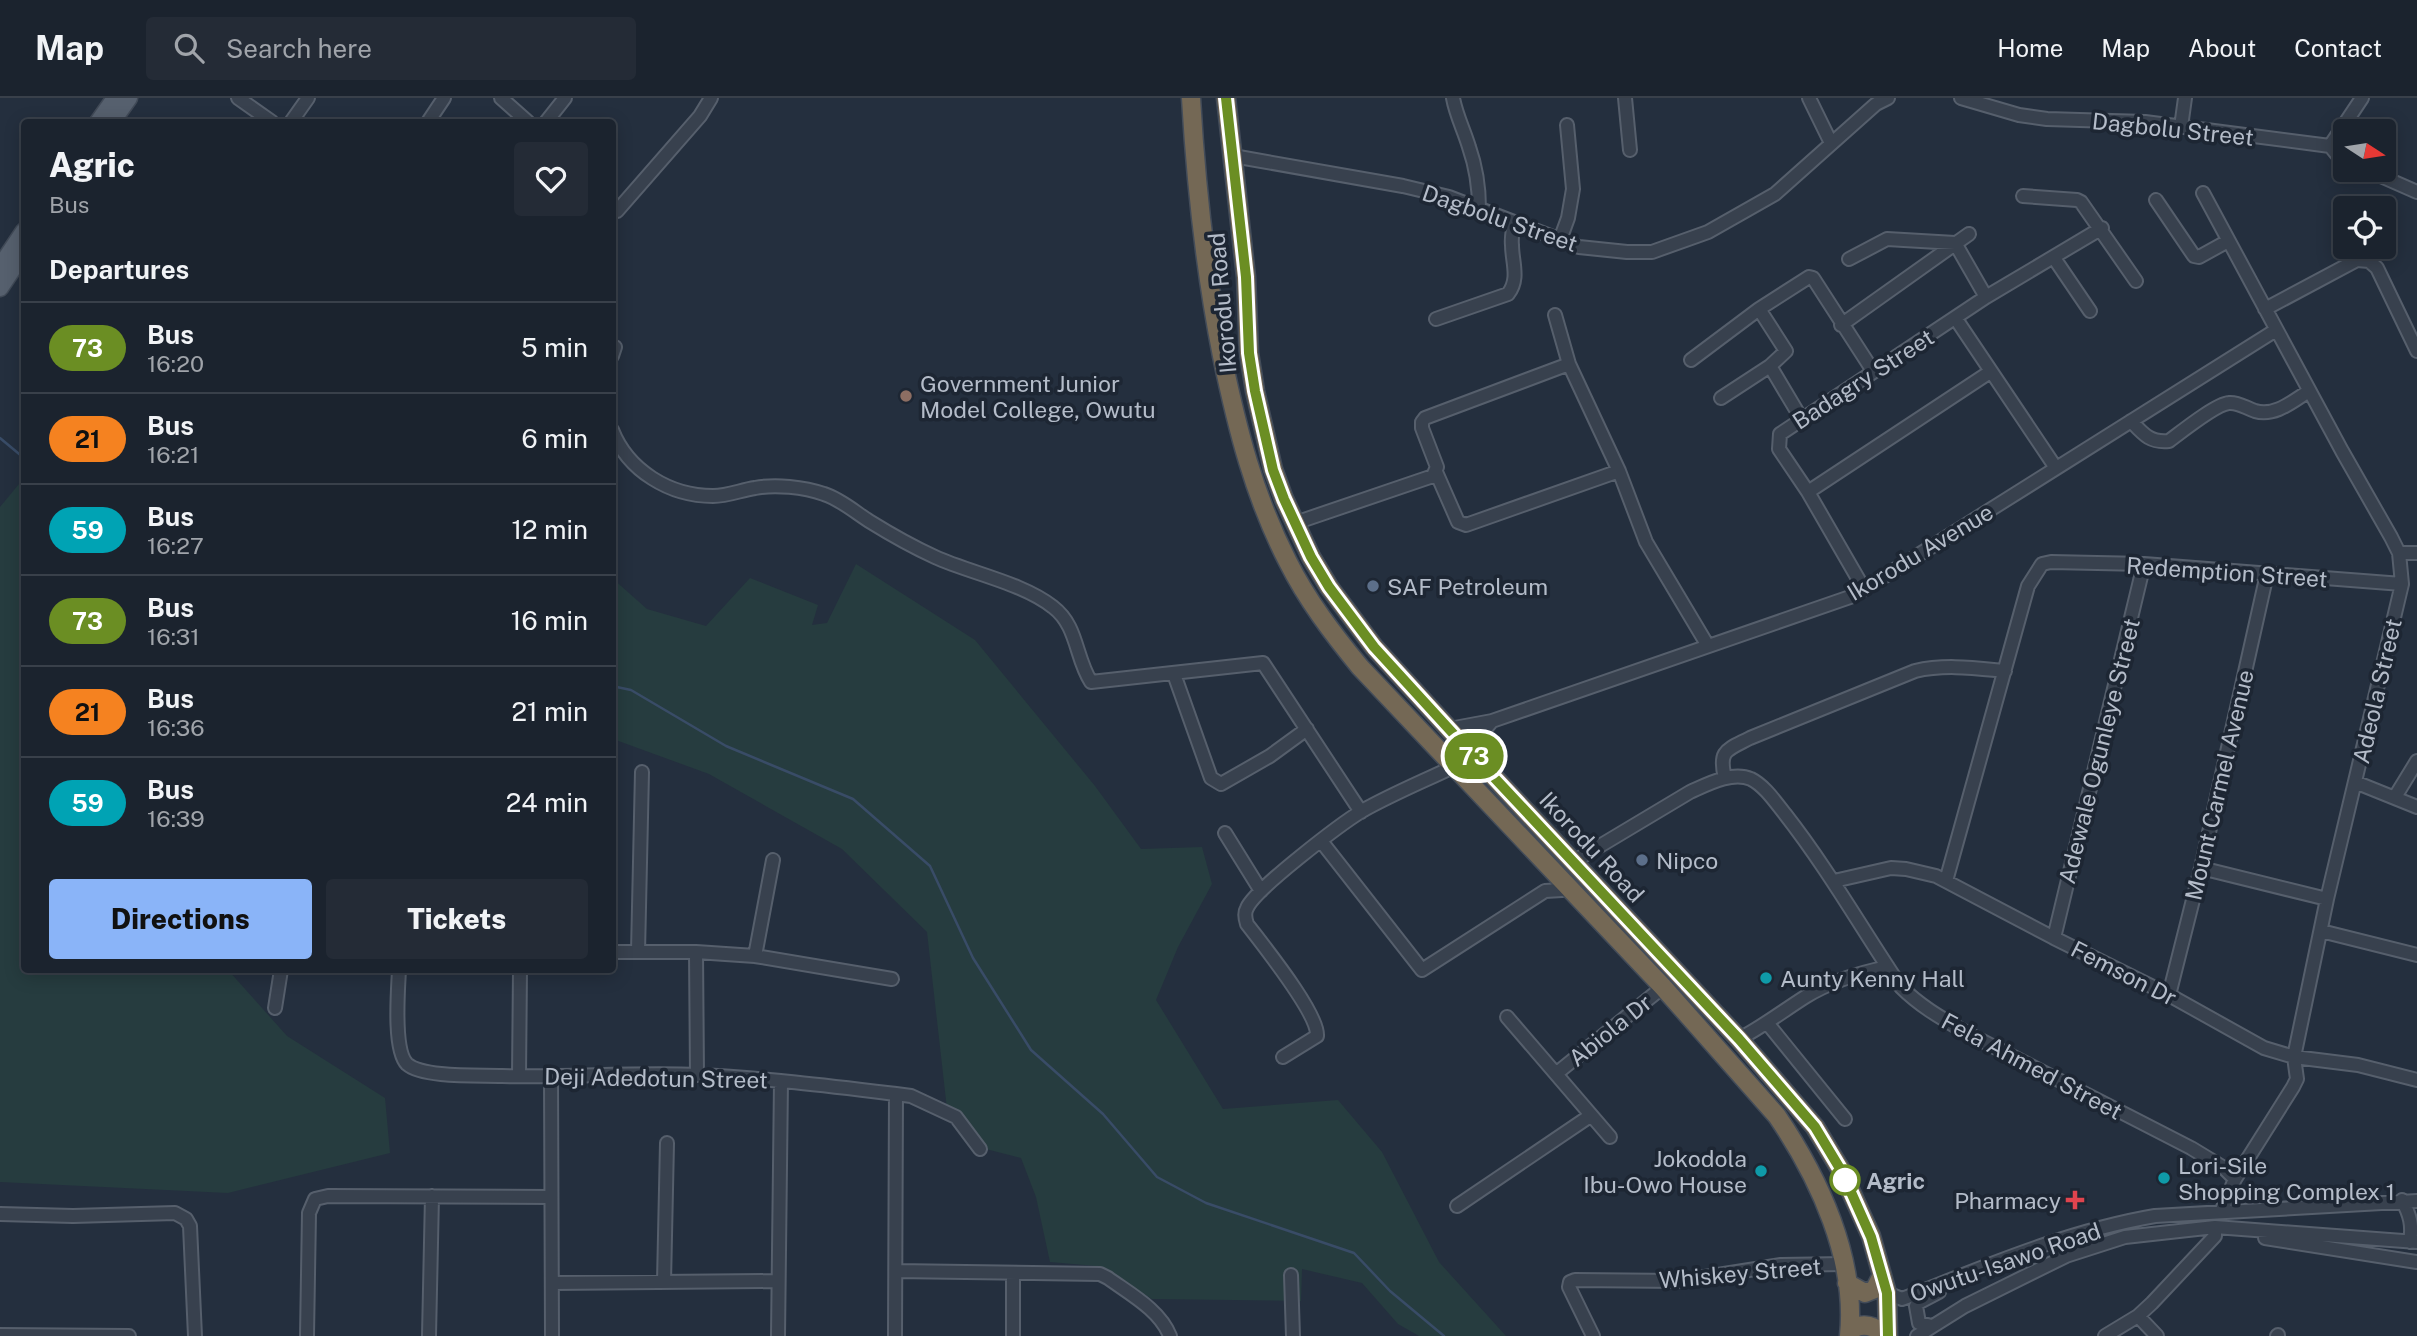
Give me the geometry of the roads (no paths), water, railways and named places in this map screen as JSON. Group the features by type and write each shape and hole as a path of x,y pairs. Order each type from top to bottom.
{"highway":[{"name":"Ikorodu Road","path":"1191,98 1197,194 1208,282 1239,432 1260,501 1289,564 1337,639 1369,676 1663,987 1777,1116 1792,1139 1824,1203 1844,1264 1850,1309 1849,1334"},
{"name":"Ikorodu Road","path":"1226,98 1246,277 1249,353 1255,391 1273,470 1295,523 1325,580 1349,615 1449,729 1799,1106 1828,1147 1864,1219 1887,1293 1887,1336"},
{"path":"1847,1283 1865,1293 1875,1289 1882,1275"},
{"path":"1849,1334 1857,1325 1866,1325 1887,1336"}],"main road":[{"path":"100,119 115,98"},
{"path":"114,119 129,98"},
{"path":"0,267 21,236"},
{"path":"0,288 21,256"}],"street":[{"path":"238,98 268,119"},
{"path":"293,119 308,98"},
{"path":"430,119 444,98"},
{"path":"500,98 524,119"},
{"path":"548,119 565,98"},
{"path":"616,210 700,116 711,98"},
{"path":"1453,98 1479,184 1479,208"},
{"path":"1625,98 1630,150"},
{"path":"1810,98 1831,143"},
{"name":"Dagbolu Street","path":"1961,98 2019,115 2047,119 2115,120 2330,146"},
{"path":"2181,127 2185,98"},
{"path":"2333,150 2330,146 2362,98"},
{"name":"Dagbolu Street","path":"1233,156 1403,186 1449,197 1579,247 1652,252 1718,226 1775,194 1879,100"},
{"path":"1560,240 1568,218 1573,189 1567,125"},
{"path":"2394,182 2417,192"},
{"name":"Adeola Street","path":"2203,193 2399,553 2402,584 2327,899 2294,1057 2297,1079 2235,1179 2221,1212"},
{"path":"2023,196 2077,200 2085,205 2136,281"},
{"path":"2156,200 2194,256 2199,257 2228,241"},
{"path":"1436,319 1508,294 1513,288 1516,279 1511,242 1514,222"},
{"name":"Badagry Street","path":"1864,589 1808,492 1779,449 1780,434 1986,297 2102,228"},
{"path":"1841,325 1969,234"},
{"path":"1849,258 1887,239 1955,243"},
{"path":"1955,243 1986,297"},
{"path":"2054,258 2090,311"},
{"path":"2265,309 2357,260 2369,261 2377,268 2417,351"},
{"path":"1691,360 1759,309 1809,277 1813,278 1873,371"},
{"path":"1721,398 1770,366 1786,351 1759,309"},
{"path":"1555,315 1569,364 1619,471 1646,542 1708,646"},
{"path":"1956,319 2056,468"},
{"name":"Ikorodu Avenue","path":"1449,729 1492,721 1838,601 1864,589 2276,330"},
{"path":"1569,364 1425,418 1422,422 1437,467 1436,472 1458,522 1466,525 1619,471"},
{"path":"1770,366 1801,418"},
{"path":"1808,492 1990,372"},
{"path":"2131,421 2148,439 2169,441 2226,403 2269,413 2309,391"},
{"path":"616,438 623,453 633,464 654,480 676,489 712,496 757,487 791,488 824,494 934,557 1006,583 1041,599 1054,607 1067,623 1091,681 1263,663 1361,812"},
{"path":"1295,523 1433,476 1436,472"},
{"path":"2399,553 2416,549"},
{"name":"Redemption Street","path":"2005,671 2028,586 2042,564 2051,562 2144,564 2402,584"},
{"name":"Adewale Ogunleye Street","path":"2054,938 2144,564"},
{"name":"Mount Carmel Avenue","path":"2169,995 2201,868 2267,574"},
{"path":"1573,862 1690,792 1726,778 1721,763 1722,756 1728,749 1750,738 1915,671 1951,666 2005,671 1946,881"},
{"path":"1174,674 1211,778 1217,783 1221,784 1260,761 1307,729"},
{"path":"1468,750 1492,721"},
{"path":"2395,797 2417,761"},
{"path":"1283,1057 1317,1036 1318,1032 1300,997 1247,924 1246,909 1261,891 1361,812 1455,766"},
{"path":"638,951 642,772"},
{"name":"Fela Ahmed Street","path":"1726,778 1751,779 1759,785 1797,830 1834,881 1907,993 1932,1014 2191,1148 2224,1168 2235,1179"},
{"path":"2355,782 2417,807"},
{"path":"1225,833 1261,891"},
{"path":"1321,841 1422,970 1545,891 1569,887"},
{"path":"755,956 773,860"},
{"path":"2201,868 2327,899"},
{"name":"Femson Dr","path":"1834,881 1879,870 1925,872 2169,995 2264,1048 2294,1057 2358,1065 2417,1080"},
{"path":"2321,931 2417,954"},
{"path":"616,952 696,952 755,956 892,979"},
{"path":"696,952 697,1075"},
{"path":"1739,1039 1768,1024 1806,996 1839,980 1888,967"},
{"path":"275,1007 281,973"},
{"name":"Deji Adedotun Street","path":"399,973 397,1030 403,1058 417,1069 437,1073 519,1076 697,1075 781,1080 912,1096 956,1116 980,1149"},
{"path":"519,1076 520,973"},
{"name":"Abiola Dr","path":"1557,1073 1663,987"},
{"path":"1507,1017 1610,1137"},
{"path":"1768,1024 1844,1119"},
{"path":"551,1076 552,1336"},
{"path":"778,1336 781,1080"},
{"path":"895,1336 896,1094"},
{"path":"1457,1206 1591,1116"},
{"path":"664,1282 667,1143"},
{"path":"307,1336 309,1213 315,1199 328,1196 551,1197"},
{"path":"429,1336 432,1196"},
{"path":"2375,1256 2385,1245 2415,1243 2410,1215 2402,1200"},
{"name":"Owutu-Isawo Road","path":"1887,1293 1902,1299 2034,1248 2132,1220 2171,1213 2417,1200"},
{"path":"0,1214 73,1216 175,1213 186,1219 190,1226 195,1336"},
{"path":"2105,1336 2138,1315 2165,1291 2215,1231 2417,1262"},
{"name":"Owutu-Isawo Road","path":"1917,1336 1965,1306 2066,1256 2125,1237 2215,1231 2415,1243"},
{"name":"Whiskey Street","path":"1593,1336 1569,1287 1570,1282 1575,1280 1679,1281 1781,1265 1844,1264"},
{"path":"1932,1326 1919,1323 1916,1311 1918,1303 1992,1264"},
{"path":"897,1271 1100,1274 1164,1322 1170,1336"},
{"path":"1013,1273 1013,1336"},
{"path":"1291,1275 1293,1336"},
{"path":"552,1283 777,1281"},
{"path":"2138,1315 2157,1336"},
{"path":"0,1335 130,1336"}],"waterway":[{"path":"0,438 21,456"},
{"path":"616,687 631,690 726,746 853,799 930,866 973,958 1031,1050 1103,1114 1157,1177 1206,1203 1354,1253 1390,1291 1444,1336"}],"place":[{"name":"Government Junior Model College, Owutu","path":"906,396"},
{"name":"SAF Petroleum","path":"1373,586"},
{"name":"Nipco","path":"1642,860"},
{"name":"Aunty Kenny Hall","path":"1766,978"},
{"name":"Jokodola Ibu-Owo House","path":"1761,1171"},
{"name":"Lori-Sile Shopping Complex 1","path":"2164,1178"},
{"name":"Agric","path":"1845,1180"},
{"name":"Pharmacy","path":"2075,1200"}]}
